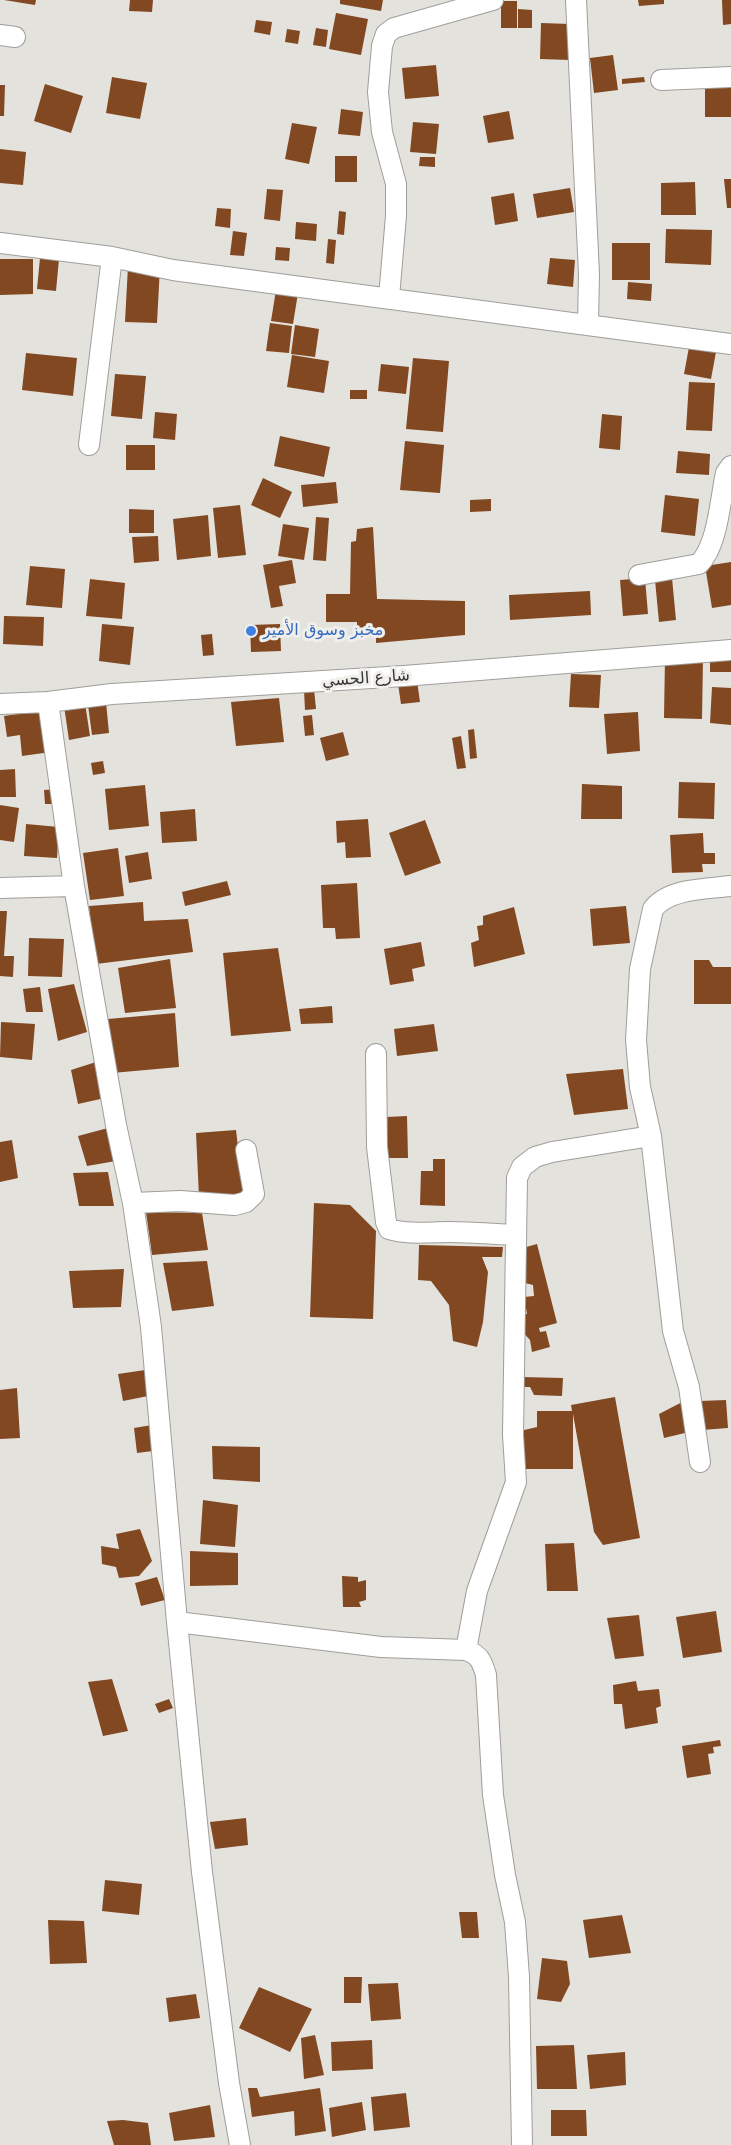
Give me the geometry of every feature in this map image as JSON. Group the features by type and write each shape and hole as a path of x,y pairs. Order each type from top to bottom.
{"street":[{"path":"389,297 396,216 396,184 382,132 378,92 382,46 386,34 394,28 493,0"},
{"path":"576,0 589,274 588,323"},
{"path":"661,80 731,77"},
{"path":"0,243 112,257 173,270 588,323 731,344"},
{"path":"89,445 112,257"},
{"path":"639,575 699,564 706,557 715,528 726,473 731,466"},
{"name":"شارع الحسي","path":"0,704 48,702 112,694 404,676 731,650"},
{"path":"48,702 74,886 116,1125 134,1203 151,1327 202,1872 229,2083 240,2145"},
{"path":"0,888 74,886"},
{"path":"700,1462 688,1387 673,1330 651,1136 640,1087 636,1040 640,969 648,922 653,909 659,901 687,892 731,886"},
{"path":"376,1054 377,1147 386,1222 389,1229 398,1232 515,1235"},
{"path":"466,1650 477,1591 516,1482 513,1435 517,1178 522,1167 535,1157 552,1152 651,1136"},
{"path":"134,1203 180,1201 235,1205 246,1202 254,1194 246,1150"},
{"path":"177,1622 381,1647 466,1650 476,1653 482,1661 486,1676 493,1795 505,1875 515,1922 519,1977 522,2145"}],"building":[{"path":"4,0 36,0 35,5"},
{"path":"130,0 153,0 152,12 129,11"},
{"path":"340,0 383,0 381,11 340,4"},
{"path":"638,0 664,0 664,4 639,6"},
{"path":"722,0 731,0 731,24 723,25"},
{"path":"501,1 517,1 517,28 501,28"},
{"path":"518,9 532,10 532,28 518,28"},
{"path":"336,13 368,19 361,55 329,49"},
{"path":"256,20 272,22 270,35 254,32"},
{"path":"541,23 571,24 570,60 540,59"},
{"path":"316,28 328,30 326,47 313,45"},
{"path":"287,29 300,31 298,44 285,42"},
{"path":"613,55 618,90 594,93 590,58"},
{"path":"436,65 439,96 405,99 402,68"},
{"path":"112,77 147,83 140,119 106,113"},
{"path":"644,77 645,82 622,84 622,79"},
{"path":"45,84 83,96 71,133 34,121"},
{"path":"0,85 5,85 4,116 0,116"},
{"path":"705,85 731,85 731,117 705,117"},
{"path":"341,109 363,112 360,136 338,134"},
{"path":"509,111 514,139 488,143 483,116"},
{"path":"413,122 439,124 436,154 410,152"},
{"path":"292,123 317,127 309,164 285,159"},
{"path":"0,149 26,152 23,185 0,183"},
{"path":"335,156 357,156 357,182 335,182"},
{"path":"420,157 435,157 435,167 419,166"},
{"path":"724,179 731,179 731,208 727,208"},
{"path":"695,182 696,215 661,215 661,183"},
{"path":"570,188 574,212 537,218 533,194"},
{"path":"267,189 283,190 280,221 264,219"},
{"path":"514,193 518,221 495,225 491,197"},
{"path":"217,208 231,209 230,228 215,226"},
{"path":"339,211 346,212 344,235 337,234"},
{"path":"296,222 317,224 316,241 295,239"},
{"path":"666,229 712,230 711,265 665,263"},
{"path":"233,231 247,233 244,256 230,255"},
{"path":"328,239 336,240 334,264 326,263"},
{"path":"612,243 650,243 650,280 612,280"},
{"path":"276,247 290,248 289,261 275,260"},
{"path":"40,258 59,259 56,291 37,289"},
{"path":"550,258 575,260 573,287 547,284"},
{"path":"0,259 33,259 33,294 0,295"},
{"path":"128,266 160,267 157,323 125,322"},
{"path":"628,282 652,284 651,301 627,299"},
{"path":"276,290 298,293 293,324 271,321"},
{"path":"270,323 292,326 289,353 266,351"},
{"path":"295,325 319,329 315,357 291,354"},
{"path":"689,347 716,352 711,379 684,374"},
{"path":"26,353 77,358 73,396 22,390"},
{"path":"292,355 329,361 324,393 287,387"},
{"path":"413,358 449,361 443,432 406,429"},
{"path":"381,364 409,367 406,394 378,391"},
{"path":"115,374 146,376 142,419 111,416"},
{"path":"689,382 715,383 712,431 686,430"},
{"path":"350,390 367,390 367,399 350,399"},
{"path":"155,412 177,414 175,440 153,438"},
{"path":"602,414 622,416 620,450 599,448"},
{"path":"280,436 330,447 324,477 274,466"},
{"path":"405,441 444,445 440,493 400,490"},
{"path":"126,445 155,445 155,470 126,470"},
{"path":"678,451 710,454 709,475 676,473"},
{"path":"263,478 292,492 280,518 251,505"},
{"path":"336,482 338,503 303,507 301,485"},
{"path":"665,495 699,499 695,536 661,532"},
{"path":"491,499 491,511 470,512 470,500"},
{"path":"240,505 246,555 218,558 213,508"},
{"path":"129,509 154,510 154,533 129,533"},
{"path":"208,515 211,556 177,560 173,519"},
{"path":"316,517 329,518 326,561 313,560"},
{"path":"283,524 309,528 304,560 278,556"},
{"path":"373,527 377,599 465,601 465,635 376,643 376,637 357,636 357,622 326,622 326,594 350,594 351,542 356,541 357,529"},
{"path":"158,536 159,561 134,563 132,537"},
{"path":"292,560 296,583 279,586 283,606 271,608 263,565"},
{"path":"731,562 731,605 712,608 705,566"},
{"path":"30,566 65,569 62,608 26,605"},
{"path":"645,578 648,614 623,616 620,580"},
{"path":"672,578 676,620 659,622 655,580"},
{"path":"90,579 125,583 122,619 86,616"},
{"path":"590,591 591,615 510,620 509,595"},
{"path":"4,616 44,617 43,646 3,644"},
{"path":"102,624 134,627 130,665 99,661"},
{"path":"280,624 281,651 251,652 250,625"},
{"path":"212,634 214,655 203,656 201,635"},
{"path":"731,655 731,672 710,672 710,656"},
{"path":"665,657 703,658 702,719 664,718"},
{"path":"571,674 601,675 599,708 569,707"},
{"path":"417,681 420,702 401,704 398,684"},
{"path":"712,687 731,688 731,725 710,723"},
{"path":"314,689 316,709 305,710 304,690"},
{"path":"279,698 284,742 236,746 231,702"},
{"path":"106,702 109,733 92,735 88,705"},
{"path":"85,703 90,736 69,740 64,706"},
{"path":"46,710 51,752 22,756 20,735 7,737 4,716"},
{"path":"638,712 640,751 607,754 604,714"},
{"path":"312,715 314,735 305,736 303,716"},
{"path":"474,729 477,758 470,759 468,730"},
{"path":"343,732 349,755 326,761 320,738"},
{"path":"461,736 466,768 457,769 452,738"},
{"path":"103,761 105,773 93,775 91,763"},
{"path":"15,769 16,797 0,797 0,770"},
{"path":"679,782 715,783 714,819 678,818"},
{"path":"582,784 622,786 622,819 581,819"},
{"path":"145,785 149,826 109,830 105,789"},
{"path":"57,789 58,804 45,804 44,790"},
{"path":"0,805 19,808 14,842 0,840"},
{"path":"195,809 197,841 162,843 160,812"},
{"path":"368,819 371,857 346,858 345,842 337,843 336,821"},
{"path":"425,820 441,863 405,876 389,833"},
{"path":"26,824 59,827 57,858 24,856"},
{"path":"703,833 704,853 715,853 715,864 702,864 703,872 672,873 670,835"},
{"path":"118,848 124,896 90,900 83,853"},
{"path":"148,852 152,879 129,883 125,856"},
{"path":"227,881 231,895 185,906 182,892"},
{"path":"357,883 360,938 336,939 335,928 323,928 321,885"},
{"path":"143,902 144,921 188,919 193,952 96,964 89,906"},
{"path":"626,906 630,943 593,946 590,909"},
{"path":"514,907 525,954 474,967 471,943 479,940 477,926 483,925 483,916"},
{"path":"0,911 7,911 4,956 14,956 13,977 0,976"},
{"path":"29,938 64,939 62,977 28,976"},
{"path":"421,942 425,966 412,969 414,981 390,985 384,949"},
{"path":"278,948 291,1031 231,1036 223,953"},
{"path":"170,959 176,1008 125,1013 118,968"},
{"path":"694,960 709,960 713,967 731,967 731,1004 694,1004"},
{"path":"74,984 87,1032 58,1041 48,989"},
{"path":"40,987 43,1012 26,1012 23,989"},
{"path":"332,1006 333,1023 301,1024 299,1009"},
{"path":"175,1013 179,1067 112,1073 108,1019"},
{"path":"1,1022 35,1024 32,1060 0,1057"},
{"path":"434,1024 438,1051 397,1056 394,1029"},
{"path":"96,1062 105,1098 78,1104 71,1070"},
{"path":"623,1069 628,1109 574,1115 566,1074"},
{"path":"407,1116 408,1158 387,1158 386,1117"},
{"path":"108,1128 116,1161 87,1166 78,1136"},
{"path":"236,1130 244,1196 199,1197 196,1133"},
{"path":"12,1140 18,1178 0,1182 0,1142"},
{"path":"433,1159 445,1159 445,1206 420,1205 421,1171 433,1171"},
{"path":"108,1172 114,1206 79,1206 73,1173"},
{"path":"314,1203 350,1205 376,1231 373,1319 310,1317"},
{"path":"146,1212 202,1213 208,1250 152,1255"},
{"path":"537,1244 557,1323 539,1328 540,1332 546,1331 550,1347 532,1352 530,1340 520,1329 518,1315 527,1314 524,1297 534,1296 533,1285 525,1283 519,1263 523,1248"},
{"path":"419,1245 503,1247 502,1257 482,1257 488,1272 483,1322 477,1347 453,1341 449,1305 431,1281 418,1280"},
{"path":"207,1261 214,1306 172,1311 163,1263"},
{"path":"124,1269 121,1307 73,1308 69,1271"},
{"path":"145,1370 148,1396 123,1401 118,1374"},
{"path":"521,1377 563,1378 562,1396 534,1395 530,1387 521,1387"},
{"path":"17,1388 20,1438 0,1439 0,1390"},
{"path":"615,1397 640,1538 603,1545 594,1532 573,1414 573,1469 524,1469 524,1436 520,1431 537,1427 537,1411 572,1411 571,1405"},
{"path":"690,1398 689,1432 664,1438 659,1414"},
{"path":"726,1400 728,1428 702,1430 700,1401"},
{"path":"152,1425 153,1451 137,1453 134,1428"},
{"path":"212,1446 260,1447 260,1482 213,1479"},
{"path":"203,1500 238,1505 235,1547 200,1544"},
{"path":"140,1529 152,1561 139,1576 119,1578 116,1567 102,1564 101,1546 119,1549 116,1534"},
{"path":"574,1543 578,1591 547,1591 545,1544"},
{"path":"190,1551 238,1553 238,1585 190,1586"},
{"path":"342,1576 358,1577 358,1582 366,1580 366,1600 359,1602 361,1607 343,1607"},
{"path":"157,1577 165,1600 141,1606 135,1583"},
{"path":"716,1611 722,1652 683,1658 676,1617"},
{"path":"639,1615 644,1656 615,1659 607,1618"},
{"path":"112,1679 128,1731 103,1736 88,1682"},
{"path":"636,1681 638,1691 659,1689 661,1706 656,1708 658,1723 625,1729 622,1704 614,1704 613,1685"},
{"path":"169,1699 173,1708 159,1713 155,1704"},
{"path":"720,1740 721,1746 713,1747 714,1753 708,1754 711,1774 687,1778 682,1746"},
{"path":"246,1818 248,1845 215,1849 210,1822"},
{"path":"105,1880 142,1884 139,1915 102,1911"},
{"path":"459,1912 477,1912 479,1938 462,1938"},
{"path":"622,1915 631,1953 589,1958 583,1920"},
{"path":"48,1920 84,1921 87,1963 50,1964"},
{"path":"542,1958 567,1961 570,1984 561,2002 537,1999"},
{"path":"344,1977 362,1977 361,2003 344,2003"},
{"path":"398,1983 401,2019 371,2021 368,1984"},
{"path":"259,1987 312,2009 290,2052 239,2028"},
{"path":"196,1994 200,2018 169,2022 166,1998"},
{"path":"315,2035 324,2075 304,2079 301,2038"},
{"path":"372,2040 373,2069 332,2071 331,2042"},
{"path":"574,2045 577,2089 537,2089 536,2046"},
{"path":"625,2052 626,2085 590,2089 587,2055"},
{"path":"248,2088 257,2088 260,2097 320,2088 326,2131 295,2136 294,2111 252,2117"},
{"path":"406,2093 410,2127 374,2131 371,2097"},
{"path":"362,2102 366,2130 332,2137 329,2108"},
{"path":"210,2105 215,2137 174,2141 169,2113"},
{"path":"551,2110 586,2110 587,2136 551,2136"},
{"path":"107,2121 148,2123 151,2145 114,2145"}],"place":[{"name":"مخبز وسوق الأمير","path":"251,631"}]}
